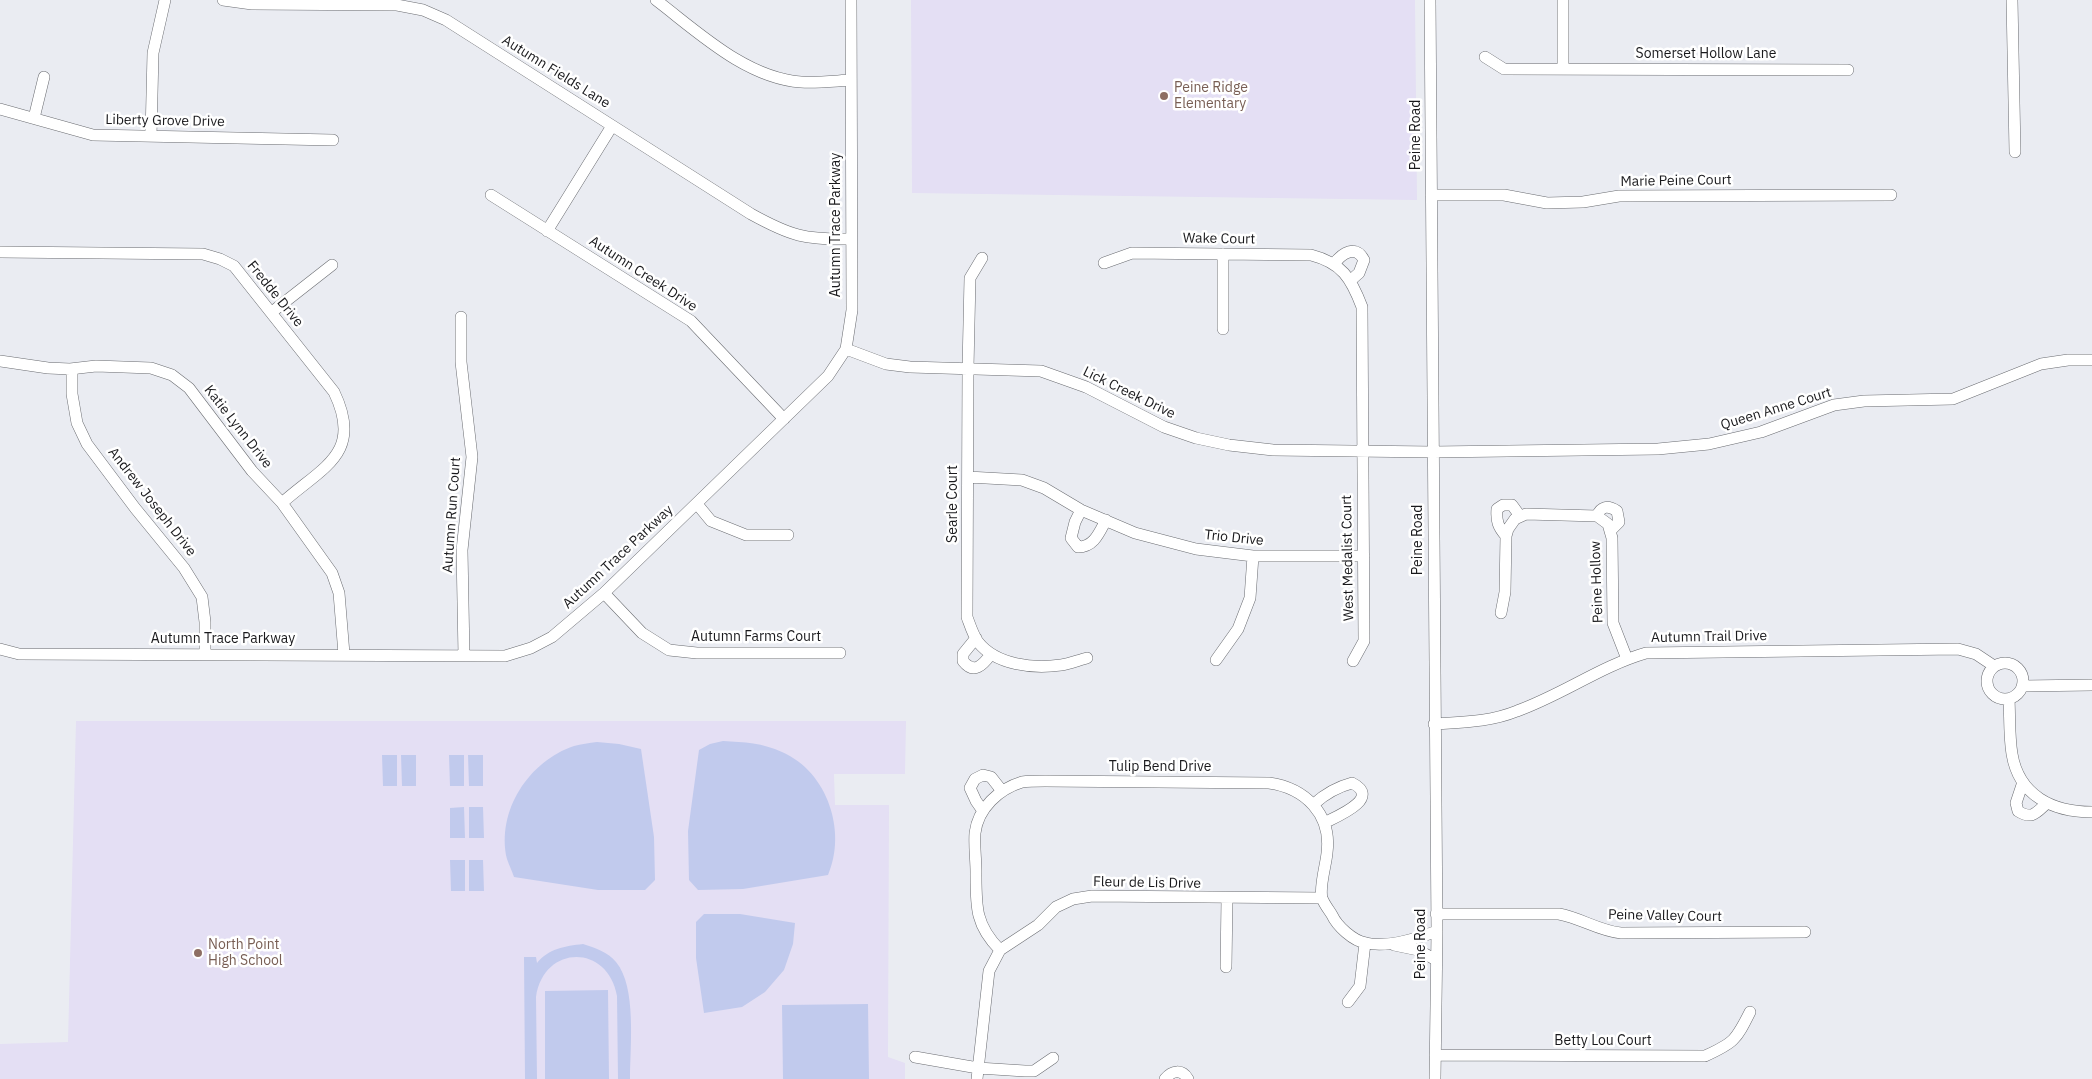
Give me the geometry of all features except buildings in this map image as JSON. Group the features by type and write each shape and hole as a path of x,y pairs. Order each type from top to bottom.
{"street":[{"path":"151,136 153,54 165,0"},
{"name":"Autumn Fields Lane","path":"224,0 252,4 396,4 423,10 446,20 743,209 774,226 797,236 816,239 851,239"},
{"path":"656,0 740,63 772,76 800,82 851,80"},
{"name":"Autumn Trace Parkway","path":"0,649 5,652 19,654 505,656 531,648 552,637 604,593 828,376 846,349 852,310 851,0"},
{"name":"Peine Road","path":"1430,0 1437,931 1436,1079"},
{"path":"1563,0 1563,68"},
{"path":"2012,0 2015,152"},
{"name":"Somerset Hollow Lane","path":"1485,57 1504,69 1848,70"},
{"path":"34,118 44,77"},
{"name":"Liberty Grove Drive","path":"0,109 93,135 334,140"},
{"path":"547,231 612,126"},
{"name":"Autumn Creek Drive","path":"491,195 691,321 784,419"},
{"name":"Marie Peine Court","path":"1431,195 1504,195 1547,203 1583,202 1619,196 1891,195"},
{"path":"1334,264 1340,256 1347,252 1355,250 1361,254 1364,260 1363,267 1351,280"},
{"name":"Fredde Drive","path":"0,252 203,254 234,266 334,392 342,408 344,438 336,458 282,504"},
{"name":"Wake Court","path":"1104,263 1132,253 1311,255 1328,259 1351,280 1362,307 1362,451"},
{"path":"1223,254 1223,329"},
{"name":"Searle Court","path":"982,258 970,278 966,617 976,638 991,654 1017,664 1061,665 1087,658"},
{"path":"272,312 332,265"},
{"name":"Autumn Run Court","path":"461,317 461,362 472,457 462,550 464,656"},
{"name":"Lick Creek Drive","path":"846,349 886,364 910,367 1041,371 1086,387 1164,427 1214,442 1273,450 1433,452"},
{"name":"Queen Anne Court","path":"1433,452 1658,449 1710,444 1761,432 1834,406 1864,400 1953,399 2041,364 2068,360 2092,360"},
{"name":"Katie Lynn Drive","path":"0,361 48,368 72,369 96,366 151,368 172,375 189,388 252,471 282,504 332,573 339,593 344,654"},
{"name":"Andrew Joseph Drive","path":"72,369 72,394 77,423 87,444 135,508 184,568 202,597 205,622 205,654"},
{"name":"West Medalist Court","path":"1353,661 1364,641 1362,451"},
{"name":"Trio Drive","path":"968,477 1022,480 1044,488 1081,510 1135,533 1196,549 1253,556 1364,556"},
{"path":"697,504 711,521 746,535 788,535"},
{"path":"1501,613 1505,592 1506,536 1508,529 1515,519 1520,516 1512,505 1503,505 1497,509 1498,525 1506,536"},
{"path":"1081,510 1075,522 1071,538 1078,547 1086,547 1096,538 1106,520"},
{"name":"Peine Hollow","path":"1520,516 1526,514 1597,516 1608,524 1612,538 1613,623 1627,659"},
{"path":"1216,660 1238,629 1250,598 1253,556"},
{"name":"Autumn Farms Court","path":"604,593 642,633 670,650 698,654 840,653"},
{"path":"976,638 964,654 963,660 966,665 973,669 980,668 991,654"},
{"name":"Autumn Trail Drive","path":"1434,724 1486,721 1518,711 1627,659 1646,653 1958,649 1976,654 1994,666 2004,663 2015,666 2022,675 2023,686"},
{"path":"1994,666 1987,676 1988,689 1997,698 2009,699 2018,694 2023,686 2092,685"},
{"path":"2009,699 2012,753 2015,769 2023,782 2035,796 2047,803 2073,812 2092,812"},
{"path":"984,811 976,801 970,788 975,779 984,775 991,778 1002,791"},
{"name":"Tulip Bend Drive","path":"1000,950 989,938 979,921 976,901 976,833 979,817 988,804 1002,791 1024,782 1269,782 1284,785 1300,793 1314,804 1324,823 1328,835 1322,898"},
{"path":"2023,782 2016,804 2018,811 2025,815 2033,815 2047,803"},
{"path":"1314,804 1339,786 1352,783 1360,787 1363,792 1358,803 1324,823"},
{"name":"Fleur de Lis Drive","path":"977,1073 989,971 1000,950 1038,924 1056,907 1074,899 1092,896 1227,899 1322,898"},
{"path":"1322,898 1338,927 1365,944 1387,944 1419,938 1437,931"},
{"path":"1226,967 1227,899"},
{"name":"Peine Valley Court","path":"1436,914 1559,914 1571,916 1602,930 1621,933 1806,932"},
{"path":"1348,1002 1360,986 1365,944"},
{"path":"1387,944 1418,950 1436,960"},
{"name":"Betty Lou Court","path":"1435,1055 1705,1056 1730,1045 1742,1029 1750,1012"},
{"path":"915,1057 977,1073 1034,1071 1053,1058"},
{"path":"1165,1079 1168,1074 1178,1071 1182,1072 1188,1079"}],"shaded area":[{"name":"Peine Ridge Elementary","path":"911,0 1415,0 1417,200 912,193"},
{"path":"76,721 906,721 905,774 834,774 835,805 889,805 888,1057 905,1063 905,1079 0,1079 0,1044 68,1042"},
{"path":"723,741 753,744 782,752 798,761 822,788 834,822 833,858 828,875 743,889 698,890 689,880 688,831 699,750 710,744"},
{"path":"597,742 641,749 654,837 655,880 645,890 598,890 514,877 507,859 505,841 507,823 512,806 520,790 543,763 558,753 574,746"},
{"path":"382,755 397,755 397,786 383,786"},
{"path":"401,755 416,755 416,786 402,786"},
{"path":"449,755 464,755 464,786 450,786"},
{"path":"468,755 483,755 483,786 469,786"},
{"path":"464,807 465,838 450,838 450,808"},
{"path":"469,807 483,807 484,838 469,838"},
{"path":"450,860 465,860 465,891 451,891"},
{"path":"469,860 483,860 484,891 469,891"},
{"path":"704,914 740,914 795,923 793,944 784,970 765,992 742,1007 704,1013 696,958 696,922"},
{"path":"583,944 609,956 616,962 623,973 630,1002 630,1079 618,1079 617,996 611,979 602,967 590,959 576,957 563,960 551,967 541,980 536,997 537,1079 525,1079 524,957 536,957 537,963 552,951"},
{"path":"608,990 609,1079 545,1079 545,991"},
{"path":"868,1004 869,1079 783,1079 782,1005"}],"place":[{"name":"Peine Ridge Elementary","path":"1164,96"},
{"name":"North Point High School","path":"198,953"}]}
